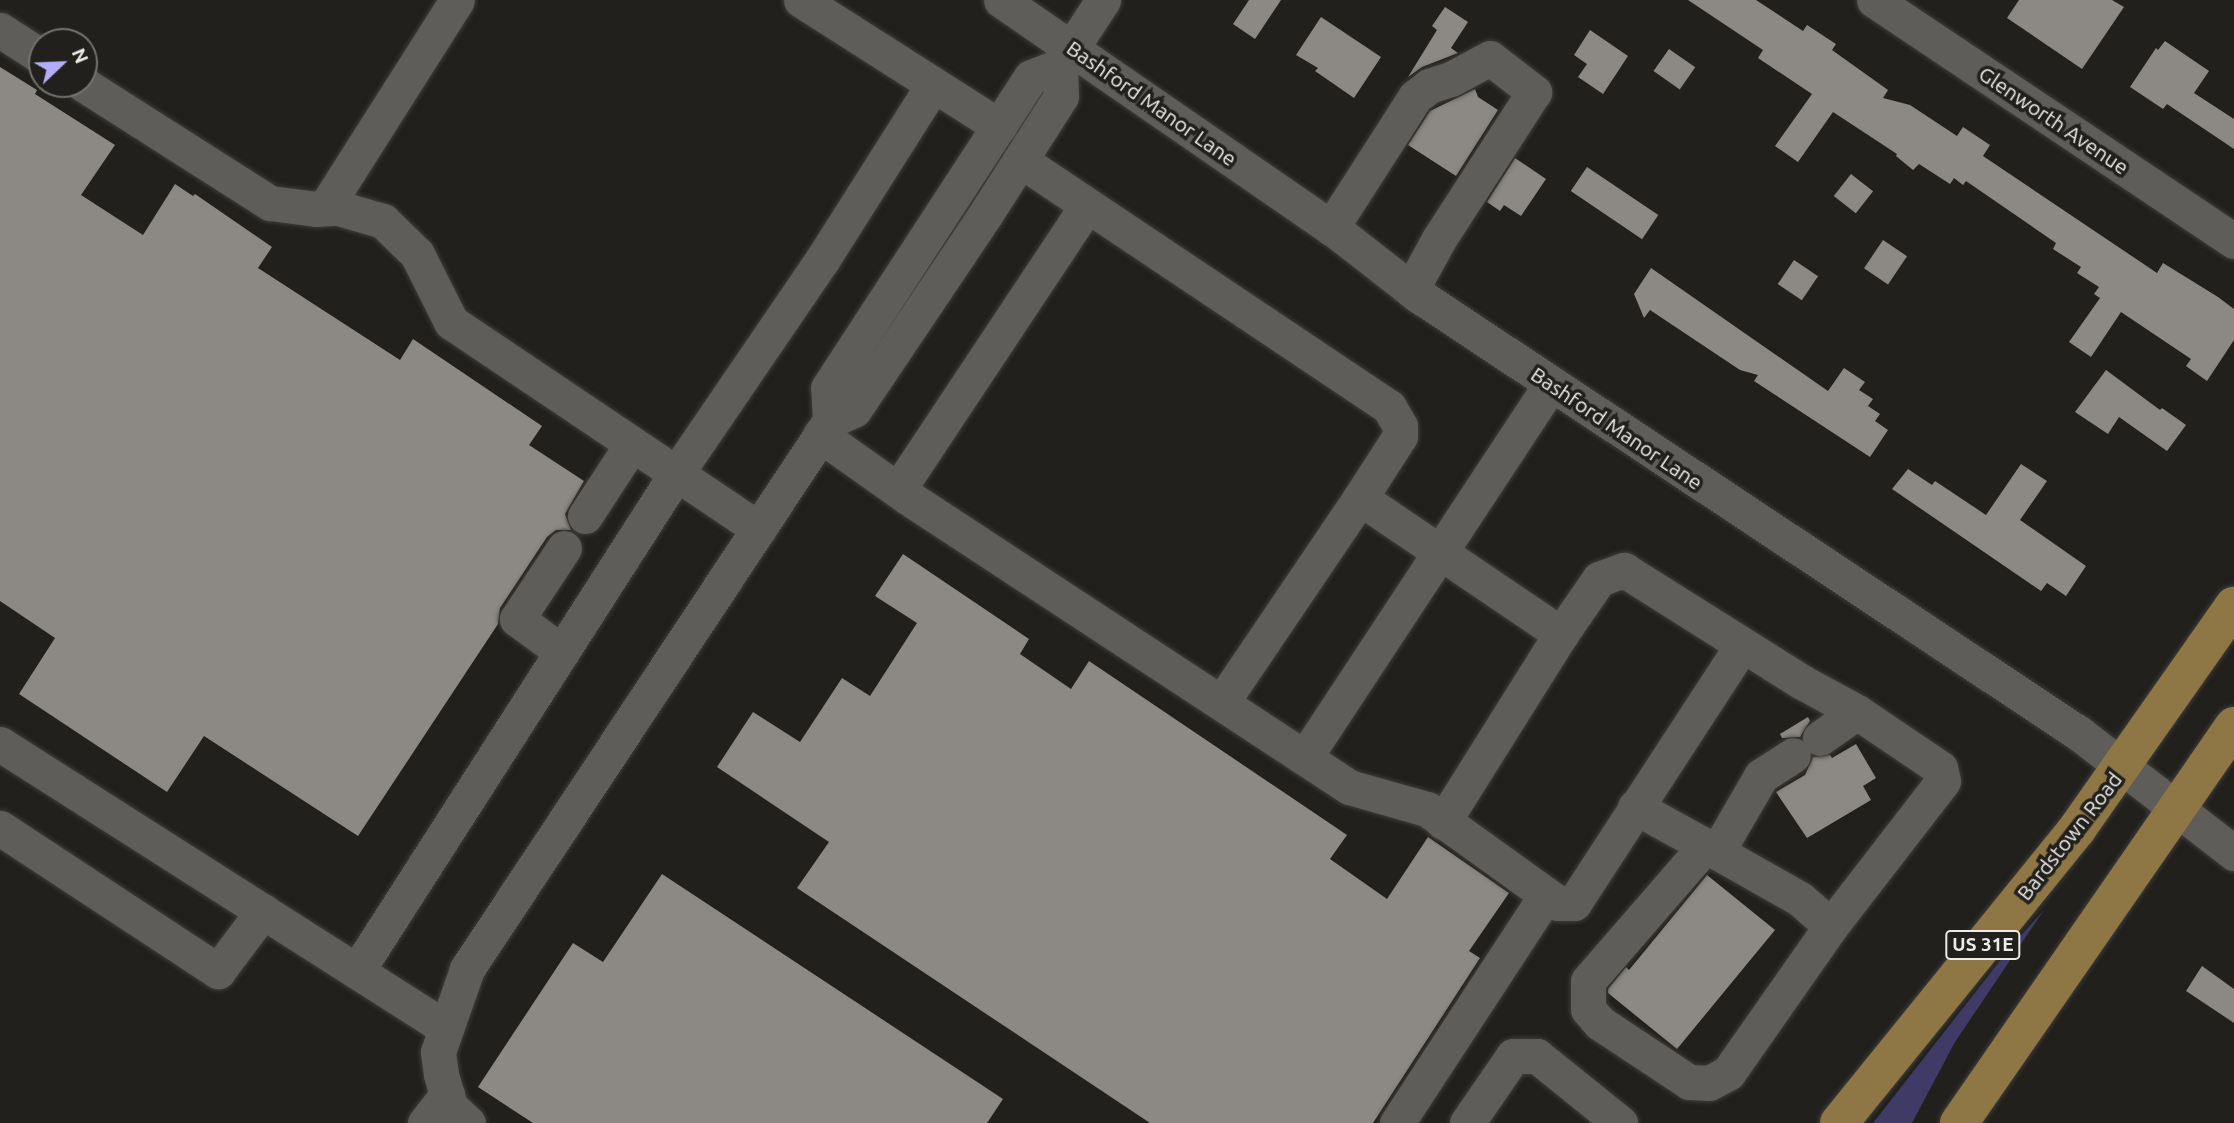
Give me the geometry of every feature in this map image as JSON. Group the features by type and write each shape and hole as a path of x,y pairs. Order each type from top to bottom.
{"main road":[{"name":"Bardstown Road","path":"1839,1123 2077,829 2234,606"},
{"path":"1959,1123 2234,726"}],"street":[{"path":"325,208 457,0"},
{"path":"801,0 999,126"},
{"name":"Bashford Manor Lane","path":"1001,0 1066,56 1331,228 1411,290 2124,765 2234,853"},
{"path":"825,428 828,388 1031,77 1066,56 1104,0"},
{"name":"Glenworth Avenue","path":"1874,0 2234,241"},
{"path":"0,30 28,48"},
{"path":"468,1123 450,1106 438,1052 467,969 825,428 854,410 1020,160 1061,96 1066,56"},
{"path":"1331,228 1415,97 1429,86 1451,79 1490,58 1534,92 1438,239 1411,290"},
{"path":"357,971 676,474 822,260 933,85"},
{"path":"98,94 270,203 356,211 392,228 417,254 451,321 759,529"},
{"path":"1020,160 1389,407 1400,426 1400,436 1222,702"},
{"path":"898,490 1087,206"},
{"path":"1305,757 1551,384"},
{"path":"825,428 898,490 1349,787 1427,809 1558,904 1574,903 1742,645"},
{"path":"586,516 632,444"},
{"path":"1360,498 1561,634"},
{"path":"562,652 517,620 564,548"},
{"path":"1443,822 1561,634 1599,579 1623,570 1742,645 1857,712 1940,768 1942,781 1831,926 1728,1073 1709,1083 1689,1082 1600,1023 1588,1009 1588,981 1711,849 1760,776 1857,712"},
{"path":"0,744 446,1028"},
{"path":"1636,807 1800,899 1831,926"},
{"path":"0,828 218,971 263,911"},
{"path":"1397,1123 1546,895"},
{"path":"1429,1074 1479,1118 1513,1056 1537,1056 1620,1123"},
{"path":"425,1123 447,1095"}],"shaded area":[{"path":"2044,910 1955,1042 1912,1123 1873,1123 2013,944"}],"building":[{"path":"1249,0 1281,0 1255,39 1233,24"},
{"path":"1688,0 1756,0 1803,31 1807,25 1836,44 1832,50 1888,90 1883,98 1910,105 1957,136 1963,127 1990,145 1983,156 2157,273 2163,263 2218,297 2234,309 2234,340 2207,381 2186,366 2191,359 2121,312 2091,357 2069,342 2100,298 2094,294 2099,287 2077,273 2081,267 2053,249 2056,243 1966,181 1963,185 1954,178 1950,184 1919,164 1913,170 1896,156 1897,154 1833,112 1798,162 1775,146 1812,94 1758,58 1763,50"},
{"path":"2019,0 2112,0 2124,7 2082,69 2007,18"},
{"path":"1445,7 1468,22 1451,48 1458,53 1422,67 1408,77 1437,30 1432,26"},
{"path":"1321,17 1381,57 1354,98 1315,71 1318,68 1296,55"},
{"path":"1590,30 1628,56 1603,94 1578,77 1587,64 1574,55"},
{"path":"2165,41 2209,71 2194,93 2234,119 2234,149 2167,104 2163,109 2130,87 2156,48 2158,50"},
{"path":"1669,49 1695,67 1680,89 1654,71"},
{"path":"0,67 28,84 28,98 41,98 115,145 81,195 143,235 175,184 193,196 195,194 272,247 258,268 400,360 413,339 542,426 529,445 584,481 565,514 571,530 556,530 547,537 500,608 498,624 358,836 204,736 167,792 19,694 55,638 0,601"},
{"path":"1475,89 1478,97 1498,110 1456,176 1408,145 1430,111"},
{"path":"1515,158 1546,179 1521,216 1504,205 1500,211 1487,202"},
{"path":"1587,167 1658,215 1642,239 1571,191"},
{"path":"1851,174 1873,191 1856,213 1834,196"},
{"path":"1883,240 1907,256 1888,284 1864,268"},
{"path":"1794,260 1818,276 1802,300 1778,284"},
{"path":"1651,268 1828,391 1844,368 1865,382 1859,390 1873,399 1868,406 1880,414 1875,421 1888,430 1870,457 1754,381 1758,375 1740,370 1650,310 1644,318 1634,294"},
{"path":"2106,370 2160,410 2162,408 2186,425 2167,451 2119,417 2108,434 2075,412"},
{"path":"2021,464 2047,481 2020,520 2086,566 2066,596 2047,583 2041,591 1892,489 1908,469 1932,485 1935,481 1986,515"},
{"path":"903,554 1029,639 1020,654 1071,689 1089,661 1347,835 1330,859 1387,899 1428,837 1509,893 1469,951 1480,958 1373,1123 1150,1123 797,888 829,842 717,767 753,712 800,742 842,678 870,696 917,623 875,596"},
{"path":"1808,717 1810,721 1800,737 1782,738 1780,734"},
{"path":"1856,744 1876,778 1863,786 1871,800 1807,838 1776,792 1805,775 1813,757 1830,755 1832,758"},
{"path":"662,874 1003,1099 987,1123 533,1123 478,1087 573,943 603,962"},
{"path":"1707,875 1775,930 1677,1049 1608,993 1608,989 1626,967 1629,970"},
{"path":"2202,966 2234,989 2234,1023 2186,991"}]}
